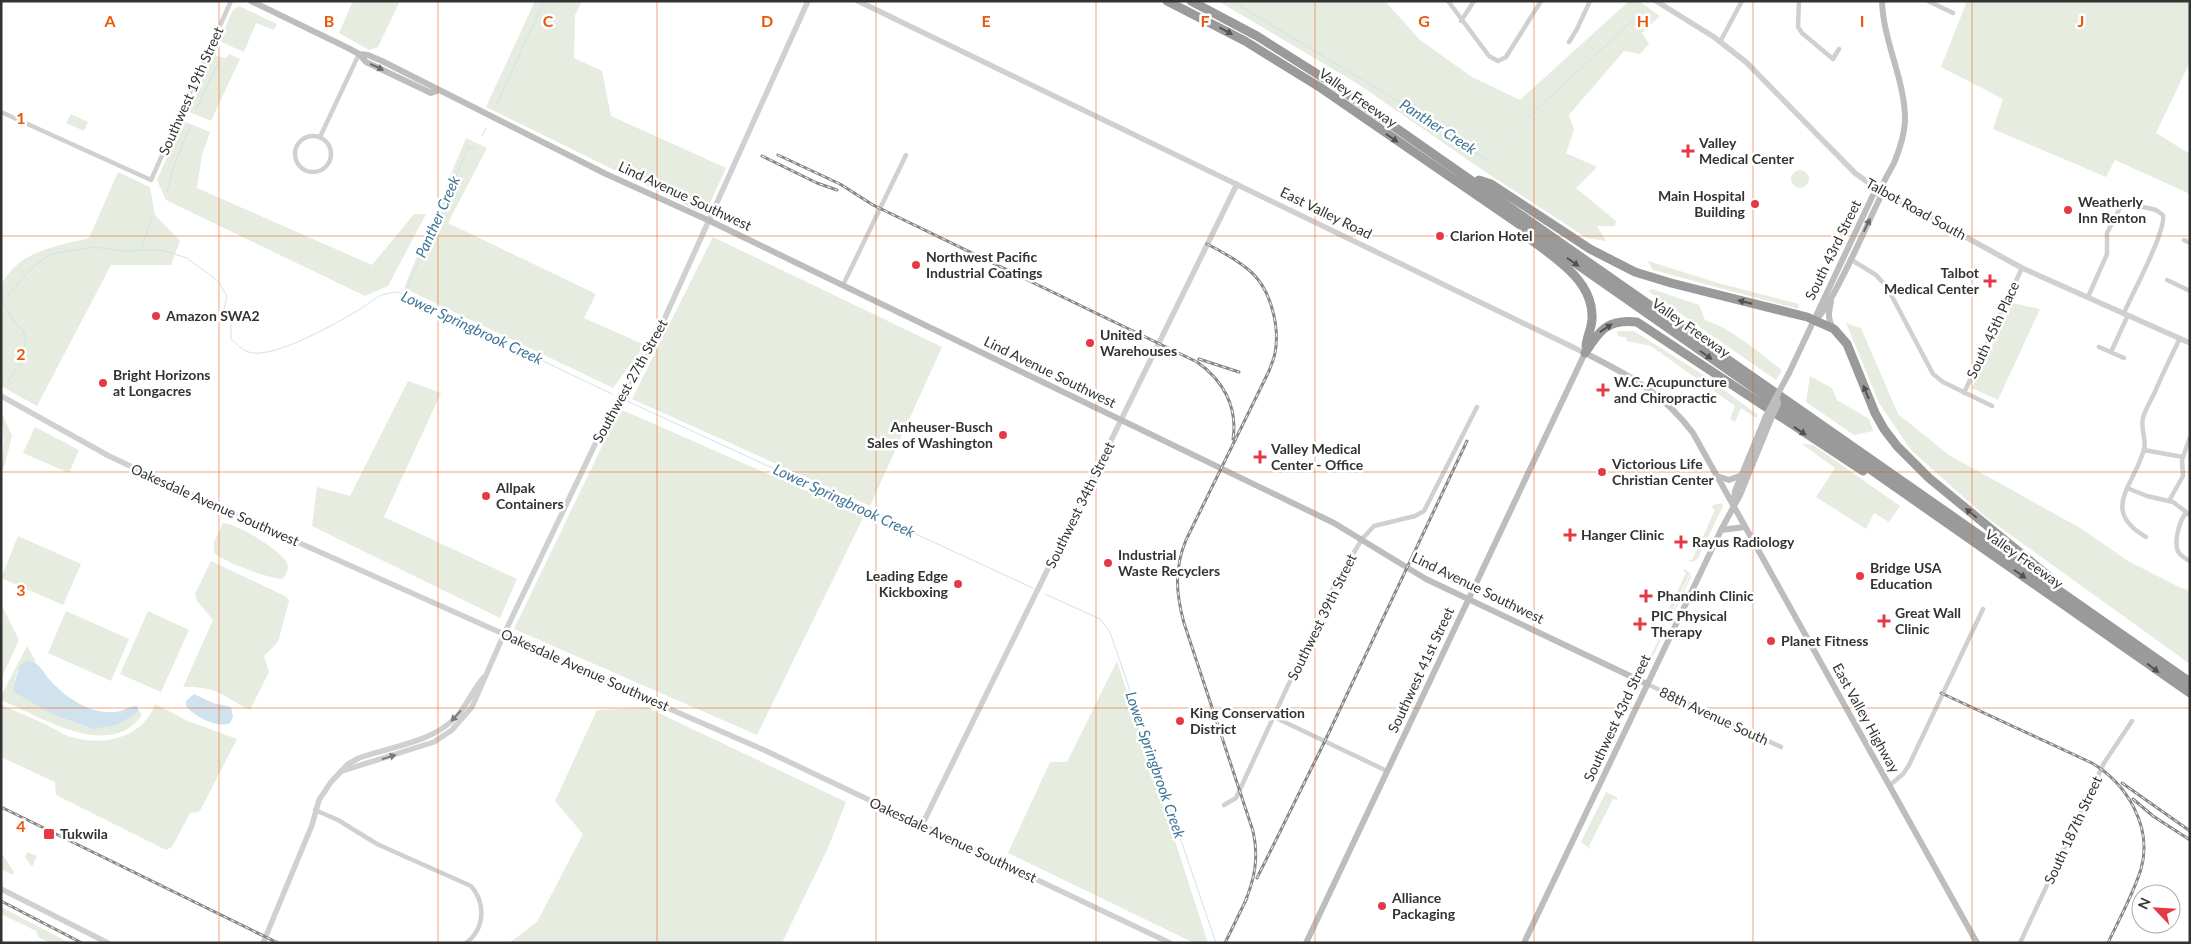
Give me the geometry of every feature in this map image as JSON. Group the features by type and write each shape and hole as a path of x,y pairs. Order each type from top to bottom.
{"highway":[{"name":"Valley Freeway","path":"1167,1 1228,32 1298,74 1568,258 2190,693"},
{"path":"1191,1 1257,36 1333,84 2190,680"},
{"name":"Valley Freeway","path":"1199,1 1255,31 1308,63 2063,588 2190,680"},
{"path":"1446,176 1460,190 1521,232 1570,271 1578,280 1586,291 1592,311 1591,328 1585,353"},
{"path":"1478,180 1491,184 1590,249 1635,272 1671,284 1815,320 1834,329 1847,344 1866,394 1884,429 1911,462 2063,588"},
{"path":"1585,353 1600,331 1610,325 1626,321 1642,324 1924,513 1932,513"}],"main road":[{"name":"Lind Avenue Southwest","path":"251,1 359,54 375,58 434,86 437,91 606,174 710,221 1121,420 1362,538 1406,568 1468,600 1647,684"},
{"path":"1880,190 1897,154 1905,125 1904,101 1884,20 1882,1"},
{"name":"South 43rd Street","path":"1815,320 1820,318 1832,297 1880,198 1880,190"},
{"name":"South 43rd Street","path":"1733,505 1740,495 1769,418 1773,402 1777,398 1815,320 1815,315 1873,195 1880,190"},
{"path":"1832,297 1828,315 1834,329"},
{"name":"East Valley Road","path":"1585,353 1640,382 1668,403 1693,433 1733,505"},
{"name":"Southwest 41st Street","path":"1306,943 1585,353"},
{"name":"South 43rd Street","path":"1733,505 1735,491 1769,418"},
{"path":"1717,476 1729,480 1743,474"},
{"name":"East Valley Highway","path":"1733,505 1977,943"},
{"name":"Southwest 43rd Street","path":"1524,943 1733,505"},
{"path":"1721,530 1745,528"}],"street":[{"name":"Southwest 19th Street","path":"1,112 150,180 231,1"},
{"name":"Southwest 27th Street","path":"263,943 325,790 342,771 427,745 447,734 458,725 472,707 482,689 484,677 504,634 601,432 649,353 808,1"},
{"name":"East Valley Road","path":"858,1 1585,353"},
{"path":"1448,1 1461,21 1489,56 1498,61 1506,57 1541,1"},
{"path":"1461,21 1474,1"},
{"path":"1569,42 1590,1"},
{"name":"Talbot Road South","path":"1656,1 1720,42 1753,68 1855,173 1880,190 2022,268 2190,343"},
{"path":"1720,42 1742,1"},
{"path":"1799,1 1798,27 1802,33 1833,59 1839,49"},
{"path":"1928,1 1953,13"},
{"path":"320,137 359,54"},
{"path":"306,137 320,137 328,144 330,150 328,162 320,170 308,171 298,164 295,154 296,149 298,144 306,137"},
{"path":"843,285 906,155"},
{"name":"Southwest 34th Street","path":"922,825 1237,184"},
{"path":"2088,297 2107,254 2108,233 2124,204 2160,212 2163,215 2163,222 2156,244 2111,352"},
{"path":"2184,240 2190,243"},
{"path":"1850,259 1876,275 1887,287 1933,374 1964,393 1992,406"},
{"name":"South 45th Place","path":"1964,393 2022,268"},
{"path":"2167,280 2190,290"},
{"path":"2146,537 2132,529 2123,517 2122,504 2144,450 2143,417 2180,338"},
{"path":"2098,347 2124,358"},
{"name":"Oakesdale Avenue Southwest","path":"1,396 109,456 188,494 764,750 1170,943"},
{"name":"Southwest 39th Street","path":"1224,806 1236,798 1334,586 1362,538 1374,526 1416,516 1424,511 1477,407"},
{"path":"2169,501 2183,476 2183,457 2190,437"},
{"path":"2144,450 2183,457"},
{"path":"2127,488 2147,496 2169,501 2188,514 2179,524 2177,547 2179,553 2190,561"},
{"path":"1890,786 1903,774 1909,765 1983,609"},
{"name":"88th Avenue South","path":"1647,684 1781,747"},
{"path":"1274,717 1387,770"},
{"name":"South 187th Street","path":"2020,943 2104,763 2132,721"},
{"path":"316,810 338,820 377,844 471,886 480,898 482,912 474,935 466,943"},
{"path":"1,889 108,943"}],"shaded area":[{"path":"353,1 400,1 378,47 369,50 339,33"},
{"path":"535,1 582,1 575,15 574,58 602,71 611,116 726,168 710,203 698,211 486,107"},
{"path":"1218,1 1385,1 1420,40 1472,77 1520,100 1629,1 1639,1 1660,16 1642,33 1649,44 1640,54 1624,51 1569,115 1574,130 1566,153 1597,167 1576,188 1616,221 1615,226 1597,226 1606,241 1587,238 1481,169 1358,84"},
{"path":"1967,1 2190,1 2190,62 2156,133 2190,154 2190,194 2115,160 2106,177 1993,129 2003,99 1941,67"},
{"path":"239,6 277,24 274,30 256,23 244,52 219,41 233,10"},
{"path":"215,50 216,56 226,58 229,54 240,59 211,121 187,111"},
{"path":"71,114 88,122 84,131 66,123"},
{"path":"183,121 210,132 202,155 197,188 372,265 414,214 426,214 388,286 365,296 166,200 157,180"},
{"path":"466,138 487,148 448,223 596,294 584,318 645,345 613,388 404,288"},
{"path":"1800,170 1806,173 1809,179 1806,185 1800,188 1794,185 1791,179 1794,173"},
{"path":"118,172 150,187 155,215 180,241 171,265 111,265 37,406 1,386 1,285 9,273 28,257 51,248 89,238"},
{"path":"713,237 942,347 870,506 632,399"},
{"path":"1648,261 1718,283 1799,304 1798,309 1653,270"},
{"path":"1652,289 1699,305 1705,320 1736,335 1782,370 1776,380 1648,291"},
{"path":"2012,303 2040,309 1998,400 1972,388"},
{"path":"1846,323 1861,328 1898,414 1949,455 2082,529 2128,561 2183,589 2190,590 2190,664 1987,518 1911,450 1879,403"},
{"path":"1617,331 1634,331 1705,376 1758,415 1756,418 1741,408 1735,422 1730,419 1735,406 1651,346 1626,341 1627,338 1618,336"},
{"path":"1810,376 1832,388 1837,400 1869,419 1873,431 1854,435 1806,402"},
{"path":"408,381 441,393 384,517 517,579 500,618 312,526 317,487 350,496"},
{"path":"620,409 864,516 757,735 514,629"},
{"path":"1,411 12,436 5,464 1,471 4,441"},
{"path":"35,427 79,450 69,473 23,453"},
{"path":"1802,444 1813,445 1900,506 1889,522 1874,513 1866,529 1816,497 1835,468"},
{"path":"1722,503 1723,506 1698,558 1693,562 1687,560 1692,560 1715,510 1712,508 1713,505"},
{"path":"223,523 230,524 247,532 282,556 288,566 284,577 282,579 275,578 257,573 237,566 214,553 214,542"},
{"path":"18,536 81,564 63,605 1,578"},
{"path":"211,561 287,597 289,601 278,642 264,656 269,672 250,710 218,692 204,688 183,687 213,620 197,601 195,594"},
{"path":"1685,569 1690,573 1667,621 1661,618 1664,619 1686,573 1683,571"},
{"path":"1691,573 1691,577 1669,623 1668,622"},
{"path":"1,604 19,640 1,679"},
{"path":"66,611 129,639 111,681 48,653"},
{"path":"148,611 189,630 161,692 120,674"},
{"path":"1664,628 1666,629 1649,665 1643,672"},
{"path":"27,646 36,662 29,660 17,672 13,688 39,707 88,728 120,724 139,711 142,715 128,729 112,735 93,735 54,724 1,700 1,696"},
{"path":"1117,661 1208,943 1194,943 1008,853 1050,762 1067,762"},
{"path":"155,704 188,721 237,739 201,809 198,812 190,813 172,847 166,850 56,795 55,782 1,757 1,705 68,736 99,741 122,736 133,731 142,724"},
{"path":"648,708 846,802 828,848 782,943 509,943 537,922 583,834 555,801 597,710"},
{"path":"1606,792 1618,798 1617,800 1613,799 1589,846 1592,850 1581,842"},
{"path":"1,852 14,872 13,875 1,869"},
{"path":"27,852 37,856 32,867 25,857"},
{"path":"1,907 70,943 50,943 38,937 36,931 1,914"}],"water":[{"path":"29,660 38,665 62,692 86,707 105,712 115,712 137,706 139,711 120,724 92,729 50,713 14,692 13,688 20,665"},
{"path":"194,694 213,703 231,707 233,717 230,723 213,723 189,710 186,706 186,701"}],"waterway":[{"name":"Panther Creek","path":"495,108 544,1"},
{"name":"Panther Creek","path":"1232,1 1421,115 1486,159 1527,118 1641,13"},
{"path":"196,110 219,61"},
{"path":"167,192 172,171 189,128"},
{"name":"Panther Creek","path":"482,136 486,128"},
{"name":"Panther Creek","path":"404,295 468,148 477,148"},
{"path":"141,250 152,218"},
{"name":"Lower Springbrook Creek","path":"1,299 7,296 34,266 51,254 93,247 126,251 161,250 187,258 218,281 227,296 224,309 231,323 231,339 241,348 253,353 264,353 292,344 357,311 376,298 399,292 612,394"},
{"path":"2,300 15,323 23,330 26,340 23,360 7,383"},
{"name":"Lower Springbrook Creek","path":"627,401 1033,588"},
{"name":"Lower Springbrook Creek","path":"1045,594 1100,619 1110,632 1216,943"}],"railway":[{"path":"778,155 840,184 873,205 1197,362 1214,377 1227,395 1233,416 1233,439"},
{"path":"762,156 817,183 837,190"},
{"path":"1207,244 1240,263 1257,279 1272,309 1276,332 1275,353 1269,371 1186,540 1178,571 1179,602 1184,623 1255,841 1255,868 1244,904"},
{"path":"1199,359 1239,372"},
{"path":"1257,878 1323,745 1467,441"},
{"path":"1941,693 2092,763 2105,772 2126,795 2140,823 2144,853 2141,869 2134,888 2108,943"},
{"path":"2122,783 2190,831"},
{"path":"2133,799 2153,816 2190,840"},
{"path":"1,807 278,943"},
{"path":"1225,943 1247,898"},
{"path":"1,901 82,943"}],"place":[{"name":"Valley Medical Center","path":"1688,151"},
{"name":"Main Hospital Building","path":"1755,204"},
{"name":"Weatherly Inn Renton","path":"2068,210"},
{"name":"Clarion Hotel","path":"1440,236"},
{"name":"Northwest Pacific Industrial Coatings","path":"916,265"},
{"name":"Talbot Medical Center","path":"1990,281"},
{"name":"Amazon SWA2","path":"156,316"},
{"name":"United Warehouses","path":"1090,343"},
{"name":"Bright Horizons at Longacres","path":"103,383"},
{"name":"W.C. Acupuncture and Chiropractic","path":"1603,390"},
{"name":"Anheuser-Busch Sales of Washington","path":"1003,435"},
{"name":"Valley Medical Center - Office","path":"1260,457"},
{"name":"Victorious Life Christian Center","path":"1602,472"},
{"name":"Allpak Containers","path":"486,496"},
{"name":"Hanger Clinic","path":"1570,535"},
{"name":"Rayus Radiology","path":"1681,542"},
{"name":"Industrial Waste Recyclers","path":"1108,563"},
{"name":"Bridge USA Education","path":"1860,576"},
{"name":"Leading Edge Kickboxing","path":"958,584"},
{"name":"Phandinh Clinic","path":"1646,596"},
{"name":"Great Wall Clinic","path":"1884,621"},
{"name":"PIC Physical Therapy","path":"1640,624"},
{"name":"Planet Fitness","path":"1771,641"},
{"name":"King Conservation District","path":"1180,721"},
{"name":"Tukwila","path":"49,834"},
{"name":"Alliance Packaging","path":"1382,906"}]}
